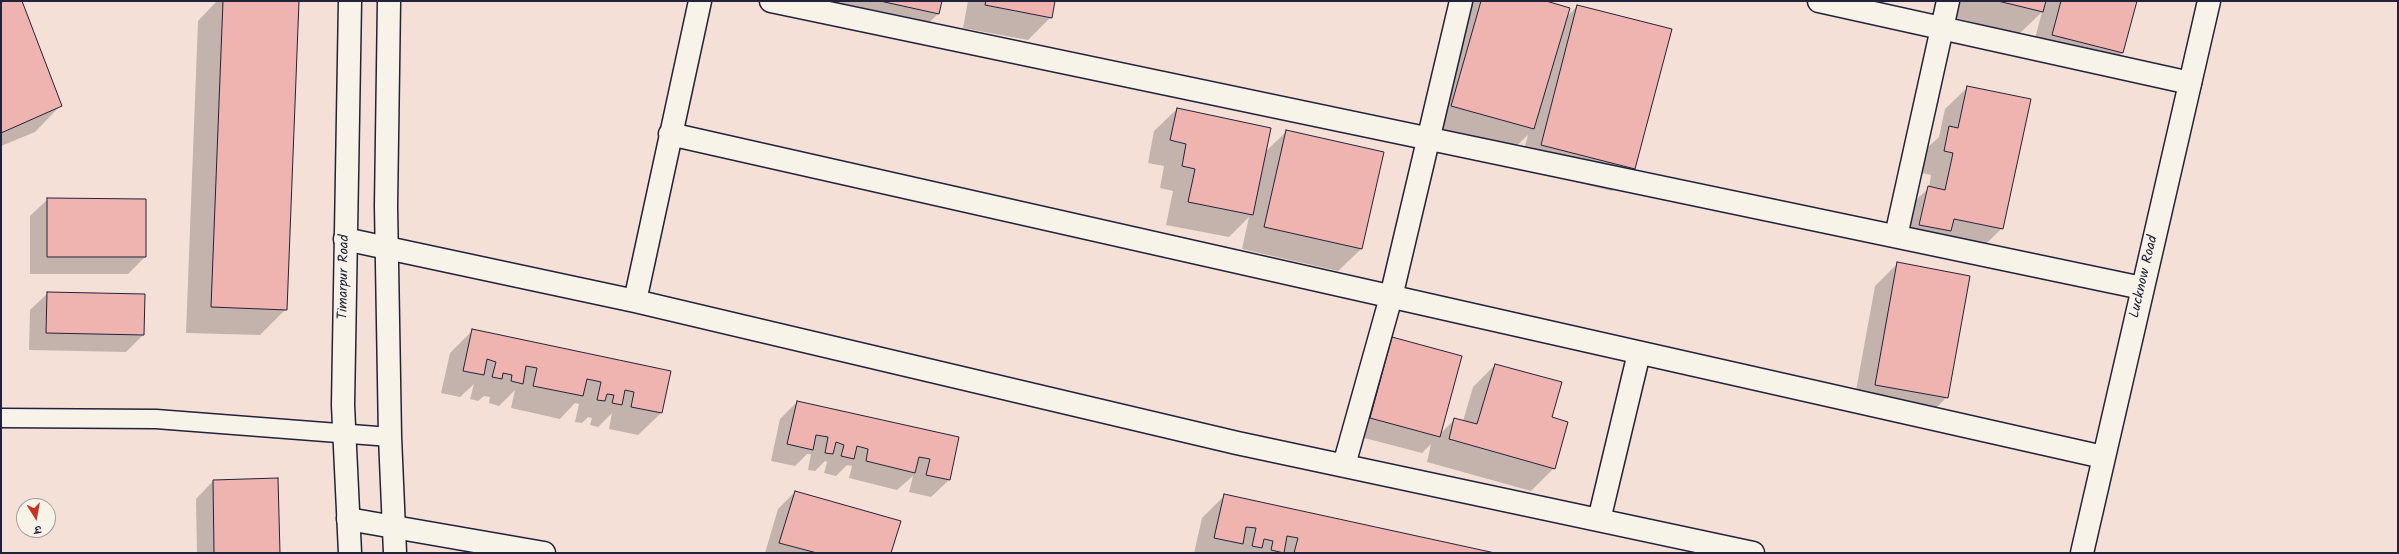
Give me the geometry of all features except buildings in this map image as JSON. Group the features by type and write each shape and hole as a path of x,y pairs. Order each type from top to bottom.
{"street":[{"name":"Timarpur Road","path":"350,1 345,239 344,434 350,553"},
{"path":"389,1 386,247 390,437 395,553"},
{"path":"635,301 700,1"},
{"path":"771,1 2142,288"},
{"path":"1344,466 1391,297 1462,1"},
{"path":"1819,1 2190,83"},
{"path":"1896,236 1948,1"},
{"name":"Lucknow Road","path":"2082,553 2209,1"},
{"path":"670,134 2103,457"},
{"path":"345,239 635,301 1237,443 1753,553"},
{"path":"1599,520 1639,353"},
{"path":"348,519 544,553"}],"lane":[{"path":"1,418 156,419 390,437"}]}
